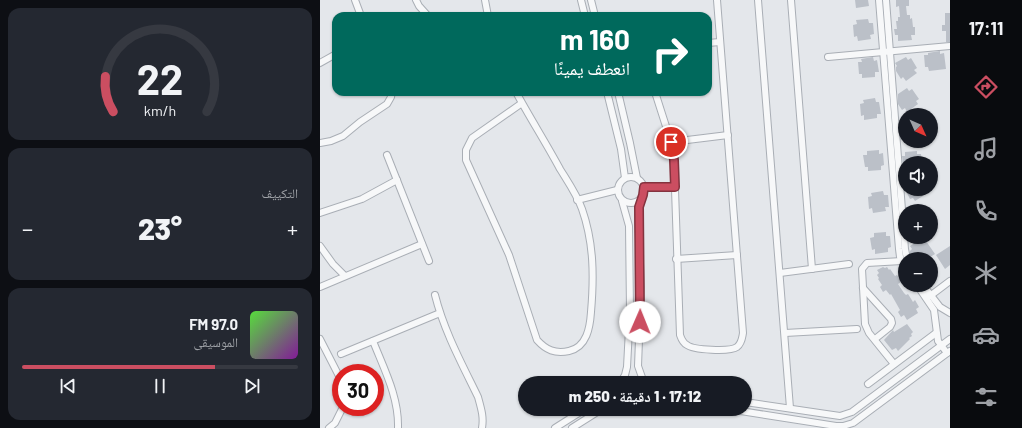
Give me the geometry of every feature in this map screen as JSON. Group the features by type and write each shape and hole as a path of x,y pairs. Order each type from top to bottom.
{"street":[{"path":"355,0 360,12"},
{"path":"416,0 424,12"},
{"path":"485,0 487,12"},
{"path":"581,0 584,12"},
{"path":"591,0 594,12"},
{"path":"656,96 671,142 674,160 676,259 680,335 682,340 687,345 694,348 728,349 736,347 742,341 743,333 717,0"},
{"path":"758,0 790,408"},
{"path":"791,0 812,268"},
{"path":"879,0 887,52"},
{"path":"886,0 887,52 892,125 905,252"},
{"path":"712,43 720,42"},
{"path":"828,57 950,46"},
{"path":"320,63 332,56"},
{"path":"320,143 331,141 343,136 360,122 387,104 391,96"},
{"path":"518,96 577,200 586,222 593,267 593,291 588,333 580,345 572,350 562,353 552,352 543,347 537,340 509,256 466,160 466,150 472,138 522,103"},
{"path":"609,96 621,149 625,178"},
{"path":"619,96 637,178 644,187 638,216 641,287 638,366 642,376"},
{"path":"671,142 728,135"},
{"path":"387,155 429,261"},
{"path":"624,376 627,367 630,310 629,226 618,190 620,183 625,178 637,178"},
{"path":"320,213 362,199 397,180"},
{"path":"644,187 675,187"},
{"path":"577,200 618,190"},
{"path":"622,201 630,204 641,199"},
{"path":"320,287 422,244"},
{"path":"320,246 333,264 345,276"},
{"path":"676,259 737,255"},
{"path":"894,364 874,339 865,324 862,269 867,263 898,260"},
{"path":"780,273 849,264"},
{"path":"930,296 950,281"},
{"path":"863,288 891,319 892,324 890,327 874,339"},
{"path":"752,413 840,427 853,423 948,352 941,346 936,333 936,316 931,305 922,292"},
{"path":"927,292 943,310 950,312"},
{"path":"435,295 440,313 478,397 482,415 482,428"},
{"path":"936,316 943,310"},
{"path":"341,354 440,313"},
{"path":"785,333 858,329"},
{"path":"868,384 936,333"},
{"path":"752,403 840,416 852,412 950,339"},
{"path":"320,340 333,364"},
{"path":"373,341 397,406 398,428"},
{"path":"833,415 840,427"},
{"path":"329,428 335,423 338,416"},
{"path":"556,428 574,416"},
{"path":"572,428 591,416"},
{"path":"840,416 840,427"},
{"path":"335,423 340,428"}],"building":[{"path":"855,0 868,0 869,6 856,8"},
{"path":"896,0 909,0 909,6 906,6 907,15 910,15 910,19 912,18 913,27 915,27 915,35 911,35 912,40 898,41 898,35 895,35 894,29 897,29 896,21 898,21 898,17 900,17 899,6 896,7"},
{"path":"945,13 950,13 950,42 946,42 946,31 942,31 942,25 945,25"},
{"path":"868,19 869,23 873,23 874,34 870,35 871,39 858,41 857,36 854,37 853,25 857,24 856,20"},
{"path":"940,51 940,54 944,53 946,69 929,71 928,67 925,67 924,55"},
{"path":"873,57 874,61 877,60 879,72 875,72 875,77 862,78 862,74 859,74 858,62 862,62 861,59"},
{"path":"906,57 908,60 911,58 917,68 914,70 917,73 906,81 903,77 901,79 896,71 897,66 895,63"},
{"path":"907,88 909,91 912,89 919,99 916,101 918,104 912,108 901,108 898,104 898,94"},
{"path":"875,98 876,102 879,102 881,114 877,114 877,118 864,120 864,115 861,116 860,104 864,103 863,100"},
{"path":"879,150 879,154 883,153 884,165 881,166 881,170 868,171 868,167 865,167 863,155 867,155 867,151"},
{"path":"917,151 917,154 921,154 921,156 905,156 905,152"},
{"path":"883,191 884,195 888,195 889,207 885,207 886,211 873,213 872,208 869,209 868,197 872,196 871,193"},
{"path":"908,196 923,196 915,201 913,198 910,199"},
{"path":"886,232 886,236 890,236 891,247 888,248 888,252 875,254 875,249 872,250 870,238 874,237 874,233"},
{"path":"913,244 928,244 934,252 910,252 912,249 910,246"},
{"path":"950,246 950,265 945,269 938,258 938,254"},
{"path":"887,267 895,276 897,275 898,292 903,292 906,295 908,294 913,302 915,300 919,307 916,309 918,313 907,320 904,315 901,317 898,312 900,310 891,294 890,295 886,290 883,292 880,287 882,285 878,279 879,278 877,275 879,273 877,270"},
{"path":"907,324 913,332 911,334 912,336 898,351 896,348 892,350 884,340 893,330 894,332"}],"route":[{"path":"640,322 641,287 638,216 639,207 644,187 675,187 674,160 671,142"}]}
